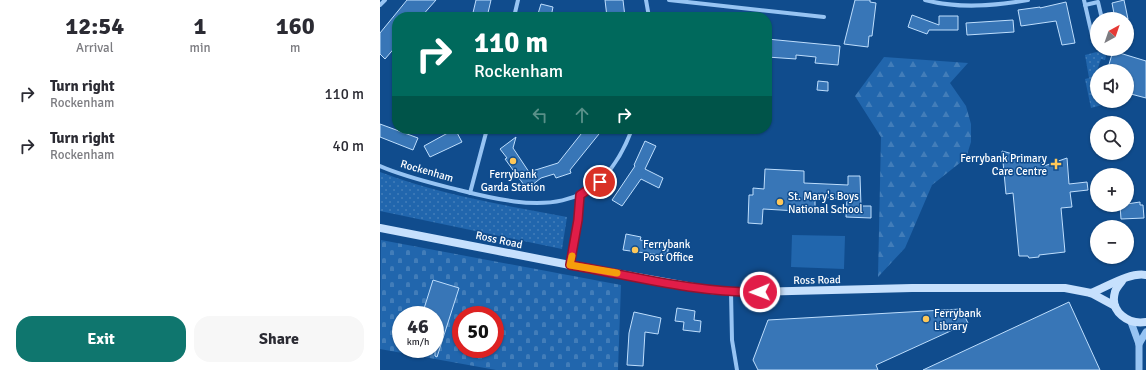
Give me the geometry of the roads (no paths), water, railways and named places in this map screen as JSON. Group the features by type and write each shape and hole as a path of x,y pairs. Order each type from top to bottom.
{"main road":[{"name":"Ross Road","path":"380,228 570,265 691,287 731,292 1022,287 1065,288 1091,294 1115,306"},
{"path":"1091,294 1122,281 1129,276 1137,274 1146,275"},
{"path":"1122,281 1115,291 1115,306 1120,315 1131,322 1146,322"}],"street":[{"path":"380,5 384,0"},
{"path":"515,12 518,0"},
{"path":"646,0 648,12"},
{"path":"669,0 701,2 824,17"},
{"path":"925,0 943,5 975,6 1028,0"},
{"path":"1090,27 1084,2 1098,2 1100,12"},
{"path":"470,193 486,134"},
{"name":"Rockenham","path":"380,166 416,179 470,193 515,202 535,203 565,200 580,195 600,182 612,170 623,151 630,134"},
{"path":"570,265 578,220 580,195"},
{"path":"731,292 732,340 737,370"},
{"path":"1131,322 1139,344 1139,370"},
{"path":"1139,344 1146,332"}],"place":[{"name":"Ferrybank Garda Station","path":"513,161"},
{"name":"Ferrybank Primary Care Centre","path":"1056,164"},
{"name":"St. Mary's Boys National School","path":"780,202"},
{"name":"Ferrybank Post Office","path":"635,250"},
{"name":"Ferrybank Library","path":"926,319"}]}
